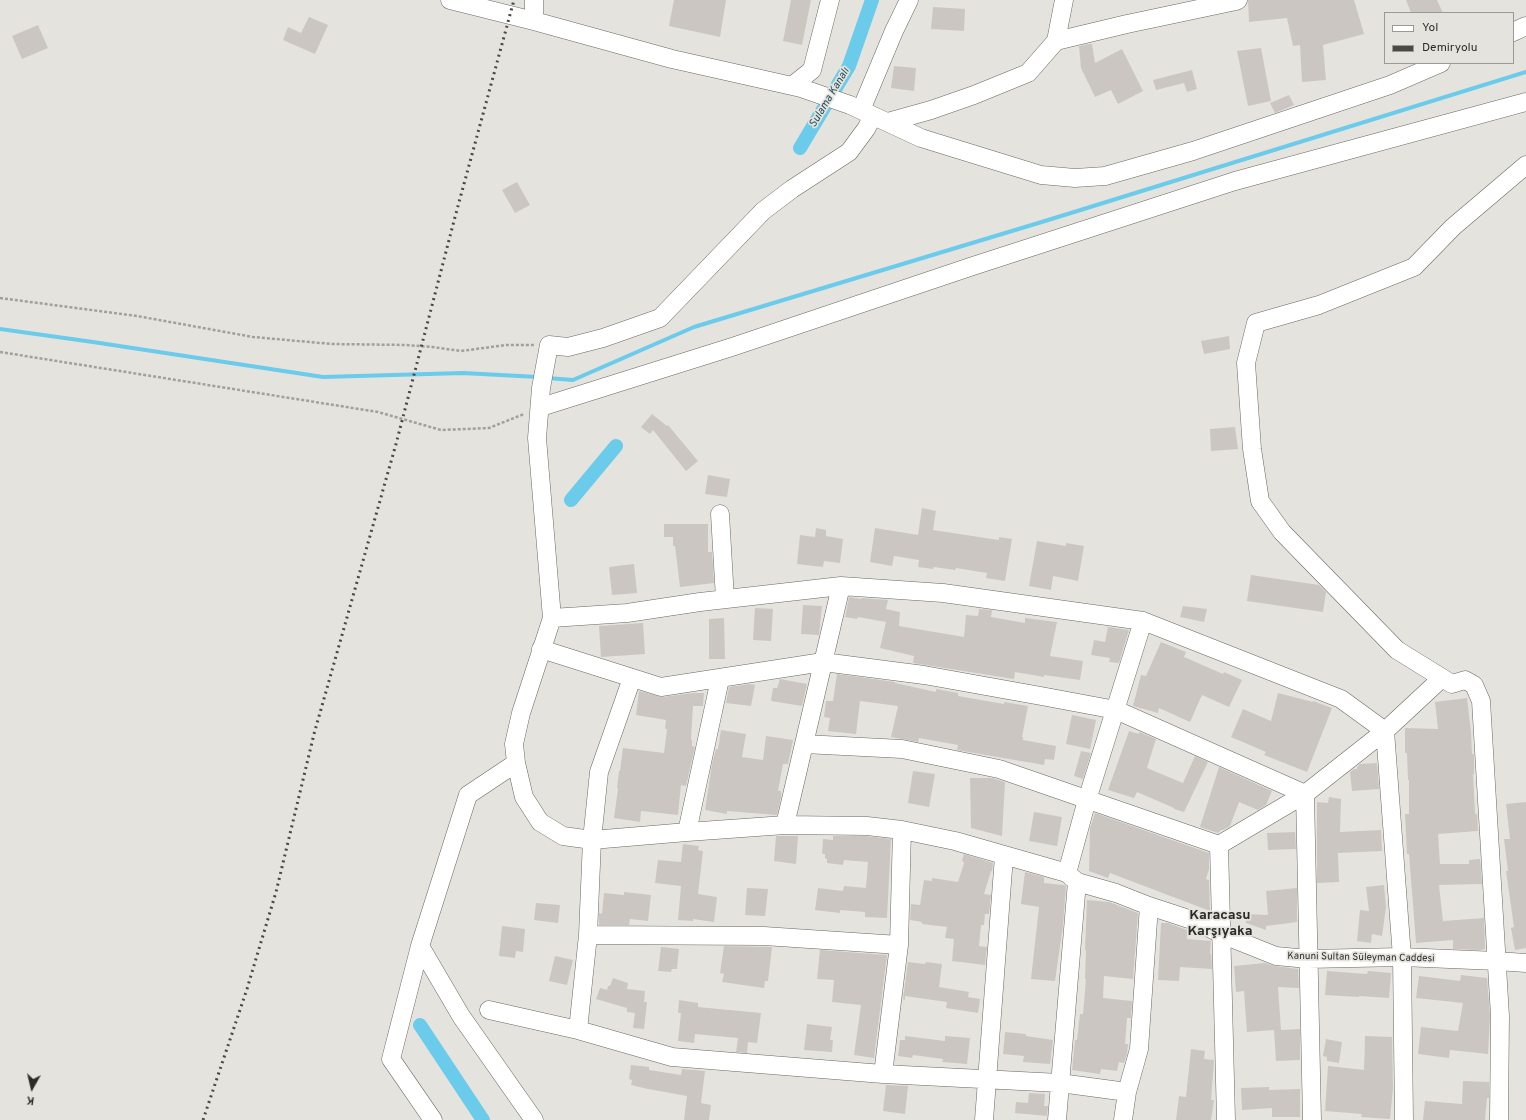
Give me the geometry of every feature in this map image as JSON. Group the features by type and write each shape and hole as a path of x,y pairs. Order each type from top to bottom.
{"street":[{"path":"450,0 534,21 672,59 796,87 868,113 920,138 1041,175 1075,178 1105,176 1193,151 1375,90 1438,64"},
{"path":"534,0 534,21"},
{"path":"796,87 812,70 830,0"},
{"path":"910,0 894,31 868,113 866,129 849,152 763,211 689,290 660,318 603,338 568,346 549,345 541,388 541,407 537,438 552,618 627,613 725,599 841,586 943,593 1143,621 1341,698 1386,731 1402,958 1404,1120"},
{"path":"868,113 931,110 974,95 1028,73 1056,41 1064,0"},
{"path":"1056,41 1238,0"},
{"path":"1514,32 1526,26"},
{"path":"541,407 732,347 973,266 1235,181 1526,102"},
{"path":"1499,1120 1500,1016 1481,701 1474,685 1465,680 1452,684 1397,650 1282,532 1260,501 1252,449 1246,363 1256,323 1319,305 1414,267 1453,227 1526,165"},
{"path":"720,514 725,599"},
{"path":"785,825 841,586"},
{"name":"Kanuni Sultan Süleyman Caddesi","path":"552,618 519,719 514,744 516,763 524,797 540,822 562,836 592,840 785,825 867,826 902,830 955,841 1072,878 1148,906 1198,922 1221,934 1276,956 1308,959 1402,958 1497,960 1526,963"},
{"path":"1057,1120 1072,878 1087,800 1143,621"},
{"path":"541,649 661,687 823,662 924,675 1116,710 1305,794"},
{"path":"578,1030 588,935 592,840 599,772 632,678"},
{"path":"687,832 720,678"},
{"path":"804,744 902,750 998,769 1219,845 1305,794 1386,731 1442,678"},
{"path":"433,1120 391,1059 420,946 468,795 516,763"},
{"path":"1305,794 1312,1120"},
{"path":"883,1074 899,945 902,830"},
{"path":"1219,845 1226,1120"},
{"path":"984,1120 1004,856"},
{"path":"1123,1120 1127,1092 1139,1049 1148,906"},
{"path":"588,935 764,936 899,945"},
{"path":"420,946 461,1016 534,1120"},
{"path":"489,1010 578,1030 672,1057 883,1074 1060,1083 1127,1092"}],"path":[{"path":"0,298 137,316 253,337 332,344 406,345 461,351 506,345 549,345"},
{"path":"0,352 378,412 441,430 489,428 541,407"}],"building":[{"path":"674,0 726,0 720,37 669,26"},
{"path":"791,0 811,0 802,45 783,41"},
{"path":"1248,0 1354,0 1364,34 1323,45 1326,80 1302,82 1300,45 1293,46 1287,18 1249,22"},
{"path":"1406,0 1437,0 1443,12 1411,12"},
{"path":"933,7 965,9 964,31 931,29"},
{"path":"309,17 328,25 315,54 283,40 288,27 301,33"},
{"path":"38,25 48,48 22,59 12,36"},
{"path":"1092,44 1095,63 1122,49 1143,91 1118,104 1111,90 1095,97 1081,68 1079,46"},
{"path":"1261,48 1271,101 1248,106 1237,51"},
{"path":"894,66 916,68 914,91 891,88"},
{"path":"1192,70 1197,89 1187,92 1184,83 1156,90 1153,80"},
{"path":"1289,95 1294,105 1275,113 1270,103"},
{"path":"517,182 530,205 515,213 502,190"},
{"path":"1229,336 1230,349 1204,354 1201,341"},
{"path":"652,414 667,426 668,425 698,461 686,471 653,430 650,434 641,427"},
{"path":"1235,427 1238,449 1211,451 1210,429"},
{"path":"708,475 730,479 727,497 705,494"},
{"path":"922,508 936,511 933,530 999,540 999,537 1012,539 1005,581 986,578 987,573 956,568 955,570 934,567 933,569 918,567 919,560 894,556 892,566 870,562 875,528 918,535"},
{"path":"664,524 708,524 708,552 712,552 714,583 680,587 675,546 673,546 673,537 664,537"},
{"path":"816,528 826,530 826,536 843,539 840,563 824,561 823,567 797,564 800,535 815,537"},
{"path":"1037,541 1066,546 1066,543 1084,546 1078,581 1053,576 1051,590 1029,586"},
{"path":"634,564 637,593 612,595 609,567"},
{"path":"1251,575 1319,585 1326,592 1323,612 1247,601"},
{"path":"849,597 888,600 886,609 900,612 899,626 964,637 966,615 978,616 979,609 992,610 991,617 1025,623 1025,618 1057,622 1050,656 1083,661 1080,680 1044,675 1044,677 1015,672 1014,679 913,663 914,656 880,648 886,622 858,617 857,619 845,617"},
{"path":"803,605 822,606 819,635 801,634"},
{"path":"1183,606 1207,609 1204,622 1180,617"},
{"path":"755,608 773,609 771,641 753,640"},
{"path":"724,618 725,659 709,659 709,619"},
{"path":"643,623 645,654 601,657 599,626"},
{"path":"1108,627 1129,630 1119,663 1109,662 1110,658 1091,655 1094,640 1105,642"},
{"path":"1161,642 1186,652 1184,657 1223,674 1224,672 1242,680 1229,707 1202,695 1190,722 1159,708 1158,713 1133,706 1141,675 1146,676"},
{"path":"837,674 895,682 936,692 936,689 958,693 958,696 1004,704 1004,702 1028,706 1022,737 1023,740 1056,746 1054,760 1045,759 1044,765 957,750 958,745 919,738 918,742 891,737 898,706 860,701 856,734 828,731 830,718 824,717 826,701 833,701"},
{"path":"780,679 807,684 802,706 771,701 773,688 777,688"},
{"path":"750,684 755,685 751,706 726,703 729,687"},
{"path":"639,691 662,697 704,693 703,706 693,706 691,740 692,746 695,747 686,786 681,785 678,815 641,811 640,822 614,818 623,748 664,753 667,729 665,729 666,720 636,715"},
{"path":"1278,693 1313,701 1332,708 1307,772 1264,755 1266,752 1231,737 1243,709 1271,721"},
{"path":"1467,698 1472,754 1474,754 1473,774 1475,814 1477,814 1478,831 1438,834 1440,864 1469,864 1469,860 1480,859 1482,884 1439,885 1443,921 1484,918 1485,949 1480,950 1453,949 1453,940 1416,943 1409,854 1407,854 1405,814 1409,814 1409,780 1407,753 1405,753 1405,728 1438,729 1435,702"},
{"path":"1072,715 1096,720 1090,749 1066,744"},
{"path":"721,730 746,734 742,757 763,760 766,736 793,740 788,764 783,764 778,791 781,791 781,797 777,815 727,811 727,814 705,810 712,764 716,749 718,749"},
{"path":"1129,731 1139,734 1139,732 1156,739 1147,768 1183,783 1195,756 1208,762 1184,812 1137,792 1134,798 1108,790"},
{"path":"1081,751 1091,753 1083,779 1074,776"},
{"path":"1377,763 1379,789 1352,791 1350,772 1357,769 1360,764"},
{"path":"1219,767 1272,791 1266,805 1258,810 1239,802 1230,826 1218,833 1200,827"},
{"path":"913,771 935,774 929,807 908,803"},
{"path":"970,778 992,778 1005,782 1002,836 971,828"},
{"path":"1329,797 1341,799 1340,832 1381,830 1382,851 1338,853 1339,882 1317,883 1317,802 1328,803"},
{"path":"1526,802 1526,948 1515,950 1511,928 1514,927 1506,871 1508,871 1504,839 1510,839 1506,804"},
{"path":"1034,812 1062,817 1057,846 1029,841"},
{"path":"1095,813 1209,853 1209,869 1206,879 1209,880 1210,911 1110,873 1108,878 1089,871 1090,828"},
{"path":"1295,832 1296,849 1268,850 1267,833"},
{"path":"776,836 798,836 796,864 774,861"},
{"path":"833,836 866,836 891,839 887,918 865,917 865,912 840,910 840,913 815,910 818,888 843,891 844,886 866,888 868,862 844,860 843,865 827,863 825,854 822,854 823,839 833,840"},
{"path":"683,844 699,846 698,850 703,851 698,894 717,897 714,922 693,919 693,921 678,920 681,886 655,883 658,860 681,862"},
{"path":"964,854 993,863 992,871 984,894 991,895 989,914 985,914 984,925 981,925 979,946 987,947 985,965 952,961 954,939 945,938 947,927 922,924 922,922 910,920 911,904 920,905 924,880 932,881 932,878 958,882 964,863 962,860"},
{"path":"1025,872 1044,877 1044,883 1066,886 1063,925 1055,981 1031,979 1039,907 1021,904"},
{"path":"1384,885 1386,907 1382,936 1372,934 1371,943 1357,941 1360,910 1369,911 1366,887"},
{"path":"747,888 768,889 765,916 745,915"},
{"path":"1297,888 1297,922 1266,926 1266,930 1246,923 1246,914 1268,915 1266,891"},
{"path":"624,892 651,895 648,921 630,919 629,925 599,925 599,913 602,914 604,893 624,895"},
{"path":"1087,900 1109,902 1138,913 1133,979 1104,976 1103,998 1132,1001 1131,1018 1127,1018 1125,1044 1128,1044 1127,1054 1124,1063 1119,1062 1117,1071 1101,1069 1100,1074 1072,1070 1075,1040 1077,1040 1080,1014 1083,1014 1086,979 1085,950"},
{"path":"536,903 560,905 558,923 534,920"},
{"path":"1161,923 1168,923 1187,930 1187,939 1211,941 1210,954 1212,969 1180,967 1179,981 1158,980"},
{"path":"502,926 525,929 523,952 516,951 515,958 499,956"},
{"path":"724,946 772,947 768,981 765,981 764,988 722,982 724,974 720,973"},
{"path":"661,947 679,949 677,969 672,969 671,972 658,971"},
{"path":"820,950 887,955 874,1058 854,1055 861,1005 832,1002 834,980 817,979"},
{"path":"555,956 573,960 567,985 549,981"},
{"path":"908,962 942,964 939,987 969,992 968,997 980,999 978,1013 946,1008 947,1002 905,996 905,1000 903,999"},
{"path":"1265,963 1298,969 1299,988 1278,987 1281,1030 1300,1029 1300,1060 1276,1061 1274,1030 1247,1032 1244,991 1236,992 1234,966"},
{"path":"1327,971 1367,974 1368,971 1391,973 1389,998 1325,995"},
{"path":"1461,975 1487,978 1490,1016 1488,1054 1450,1050 1449,1058 1418,1054 1421,1027 1458,1031 1463,1003 1416,998 1419,976 1460,981"},
{"path":"613,978 628,983 627,989 645,991 644,1002 647,1002 644,1029 633,1028 635,1013 627,1012 627,1008 596,999 600,988 607,990"},
{"path":"679,1000 698,1003 698,1007 761,1013 757,1043 748,1042 747,1053 736,1052 738,1038 695,1034 694,1043 678,1041 681,1013 678,1013"},
{"path":"807,1024 832,1027 830,1040 833,1040 832,1052 804,1050"},
{"path":"1005,1032 1026,1034 1026,1036 1053,1040 1050,1064 1023,1062 1024,1056 1003,1054"},
{"path":"905,1036 945,1041 945,1036 970,1038 967,1064 942,1062 943,1059 913,1055 912,1058 898,1056 900,1040 905,1040"},
{"path":"1365,1036 1392,1037 1393,1088 1390,1119 1361,1117 1362,1114 1325,1111 1328,1066 1364,1070"},
{"path":"1326,1039 1342,1042 1339,1063 1327,1061 1327,1057 1323,1056"},
{"path":"1191,1049 1205,1051 1204,1059 1214,1060 1211,1100 1214,1100 1211,1120 1176,1120 1179,1096 1186,1097"},
{"path":"631,1065 649,1067 649,1070 681,1075 682,1069 705,1071 701,1103 711,1105 709,1120 684,1120 687,1096 631,1085 632,1080 629,1079"},
{"path":"1463,1081 1489,1082 1489,1098 1487,1098 1485,1120 1423,1120 1425,1101 1462,1104"},
{"path":"886,1085 908,1086 905,1114 883,1111"},
{"path":"1269,1087 1269,1090 1300,1089 1300,1117 1272,1117 1272,1108 1242,1110 1241,1088"},
{"path":"1029,1093 1045,1094 1044,1106 1048,1106 1047,1116 1015,1113 1016,1102 1028,1103"}],"waterway":[{"name":"Sulama Kanalı","path":"800,148 849,66 872,0"},
{"path":"547,378 573,380 694,327 1045,221 1526,72"},
{"path":"0,329 323,377 463,373 538,377"},
{"path":"571,500 616,446"},
{"path":"420,1025 483,1120"}],"railway":[{"path":"203,1120 247,989 276,892 314,734 396,444 455,217 514,0"}],"district":[{"name":"Karacasu Karşıyaka","path":"1220,924"}]}
